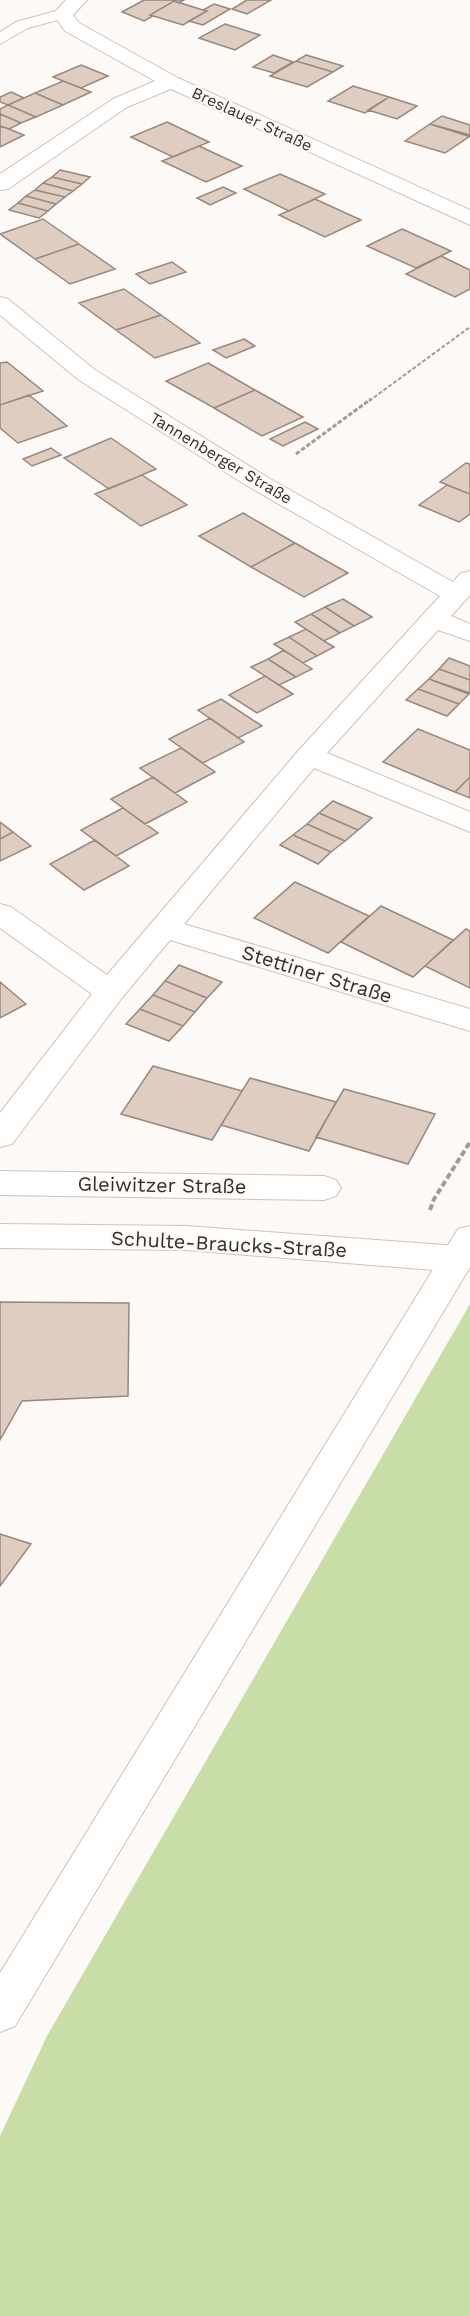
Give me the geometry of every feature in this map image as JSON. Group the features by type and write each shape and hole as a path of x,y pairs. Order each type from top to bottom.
{"street":[{"path":"63,14 77,0"},
{"name":"Breslauer Straße","path":"63,14 72,27 171,82 470,218"},
{"path":"0,184 120,103 171,82"},
{"name":"Tannenberger Straße","path":"0,304 87,375 258,482 462,586"},
{"path":"0,1136 110,992 163,928 309,756 462,586"},
{"path":"433,618 470,633"},
{"path":"309,756 470,823"},
{"path":"0,914 110,992"},
{"name":"Stettiner Straße","path":"163,928 470,1020"},
{"name":"Gleiwitzer Straße","path":"0,1183 324,1188"},
{"name":"Schulte-Braucks-Straße","path":"0,1236 186,1238 413,1255 464,1249"},
{"path":"0,2012 464,1249"}],"lane":[{"path":"0,39 22,26 63,14"}],"path":[{"path":"258,482 470,327"},
{"path":"413,1255 434,1199 470,1142"}],"green space":[{"path":"470,1304 470,2316 0,2316 0,2136 47,2036"}],"building":[{"path":"144,0 184,0 179,3 174,1 144,21 122,12"},
{"path":"247,0 271,0 247,14 232,9"},
{"path":"174,1 207,11 183,25 150,15"},
{"path":"214,4 230,9 203,25 189,21 207,11 203,10"},
{"path":"225,24 260,35 235,50 199,38"},
{"path":"273,55 293,62 274,73 253,67"},
{"path":"306,55 343,66 333,72 296,61"},
{"path":"296,61 333,72 307,87 270,76"},
{"path":"81,65 108,76 81,88 53,77"},
{"path":"63,81 91,92 63,105 35,93"},
{"path":"353,86 389,97 365,113 328,101"},
{"path":"11,92 24,98 8,105 0,102 0,97"},
{"path":"35,93 63,105 36,117 8,105"},
{"path":"389,97 417,106 397,119 368,110"},
{"path":"8,105 36,117 21,123 0,114 0,109"},
{"path":"0,114 21,123 9,129 0,126"},
{"path":"442,116 470,125 470,135 430,124"},
{"path":"167,122 209,142 173,157 131,137"},
{"path":"430,124 470,136 445,153 405,141"},
{"path":"0,126 9,129 24,135 0,147"},
{"path":"199,146 242,166 206,182 162,161"},
{"path":"60,170 90,177 82,184 52,177"},
{"path":"280,174 325,194 289,211 244,189"},
{"path":"52,177 82,184 73,191 43,183"},
{"path":"43,183 73,191 65,197 35,190"},
{"path":"223,187 236,193 210,205 197,198"},
{"path":"35,190 65,197 56,204 26,196"},
{"path":"26,196 56,204 48,211 18,203"},
{"path":"315,199 361,220 325,237 279,215"},
{"path":"18,203 48,211 39,218 9,210"},
{"path":"43,219 79,244 35,259 0,234"},
{"path":"402,229 451,251 416,268 367,246"},
{"path":"79,244 115,269 70,284 35,259"},
{"path":"441,256 470,270 470,289 455,297 406,274"},
{"path":"172,262 186,272 150,284 136,274"},
{"path":"124,289 161,315 116,330 79,303"},
{"path":"161,315 200,343 155,358 116,330"},
{"path":"244,339 255,346 226,358 213,350"},
{"path":"7,362 43,391 0,405 0,363"},
{"path":"208,363 255,390 214,408 166,381"},
{"path":"255,390 303,417 262,436 214,408"},
{"path":"29,395 67,426 18,443 0,428 0,405"},
{"path":"305,422 318,429 283,446 270,439"},
{"path":"111,438 156,469 109,489 64,458"},
{"path":"51,448 61,455 32,466 23,459"},
{"path":"466,463 470,464 470,494 440,482"},
{"path":"142,475 187,505 141,526 95,494"},
{"path":"447,485 470,494 470,514 459,522 419,505"},
{"path":"243,513 295,543 251,567 199,536"},
{"path":"295,543 348,573 304,597 251,567"},
{"path":"343,599 372,617 354,626 325,607"},
{"path":"325,607 354,626 340,633 311,614"},
{"path":"311,614 340,633 324,641 295,622"},
{"path":"306,629 334,647 317,656 289,637"},
{"path":"289,637 317,656 303,663 274,644"},
{"path":"284,650 312,669 296,677 268,659"},
{"path":"449,658 470,666 470,680 439,669"},
{"path":"268,659 296,677 279,685 251,667"},
{"path":"439,669 470,680 470,693 429,679"},
{"path":"265,676 293,694 257,713 229,695"},
{"path":"429,679 469,694 459,704 418,689"},
{"path":"418,689 459,704 447,716 406,700"},
{"path":"221,699 262,726 238,738 198,710"},
{"path":"210,718 244,742 203,763 169,739"},
{"path":"418,729 470,750 470,777 455,792 383,762"},
{"path":"181,748 215,772 175,793 140,768"},
{"path":"153,777 187,802 145,824 111,799"},
{"path":"470,777 470,798 455,792"},
{"path":"333,801 372,818 358,830 319,813"},
{"path":"123,808 158,833 116,856 81,830"},
{"path":"319,813 358,830 345,841 307,824"},
{"path":"0,822 13,832 0,839"},
{"path":"307,824 345,841 331,852 293,835"},
{"path":"13,832 31,846 0,861 0,839"},
{"path":"293,835 331,852 318,864 280,845"},
{"path":"95,840 129,866 84,890 50,864"},
{"path":"295,882 369,916 328,953 254,918"},
{"path":"381,906 453,940 413,977 341,942"},
{"path":"466,929 470,931 470,988 425,966"},
{"path":"179,965 222,982 207,998 165,981"},
{"path":"165,981 207,998 195,1012 153,995"},
{"path":"0,982 26,1004 0,1018"},
{"path":"153,995 195,1012 183,1026 140,1009"},
{"path":"140,1009 183,1026 169,1041 126,1024"},
{"path":"153,1066 242,1091 212,1140 121,1114"},
{"path":"250,1078 336,1102 309,1151 221,1125"},
{"path":"344,1089 435,1114 408,1164 316,1137"},
{"path":"0,1302 129,1303 128,1396 22,1401 0,1440"},
{"path":"0,1534 31,1544 0,1586"}]}
